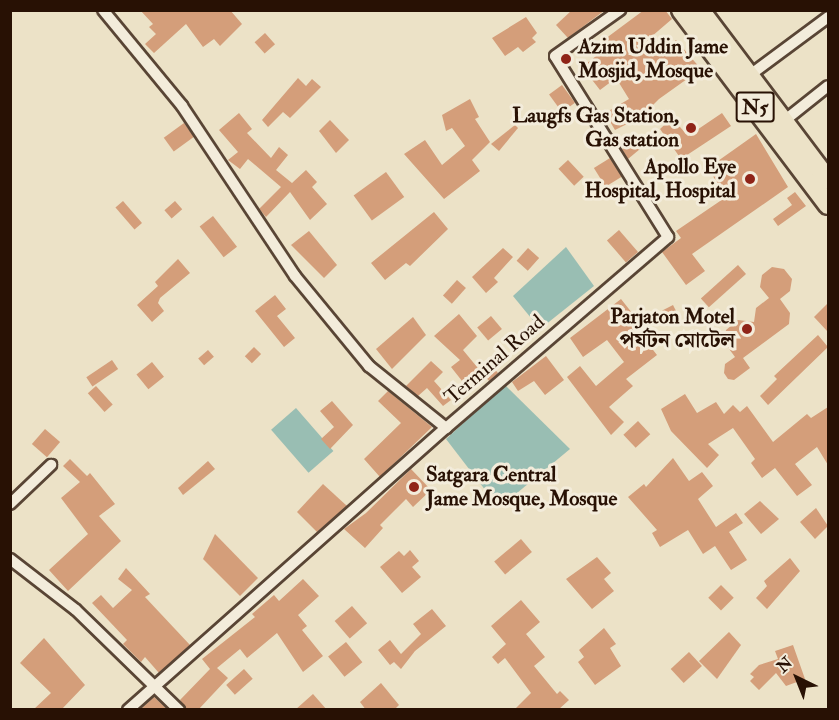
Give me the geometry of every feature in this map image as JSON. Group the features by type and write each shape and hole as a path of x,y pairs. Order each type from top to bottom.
{"highway":[{"name":"N5","path":"681,10 828,205"},
{"name":"N5","path":"700,10 828,180"}],"street":[{"path":"103,10 182,106 295,276 369,366 446,428"},
{"name":"Terminal Road","path":"128,710 154,684 446,428 669,237 555,56 620,10"},
{"path":"750,75 828,17"},
{"path":"784,121 828,86"},
{"path":"10,504 51,465"},
{"path":"10,559 52,589 179,710"}],"water":[{"path":"566,247 594,286 540,329 513,296"},
{"path":"505,385 570,449 499,508 446,439"},
{"path":"296,408 333,451 308,473 271,430"}],"building":[{"path":"140,10 230,10 242,24 220,46 214,39 203,47 186,24 154,53 145,44 156,34 149,27 153,24"},
{"path":"572,10 605,10 568,38 556,25"},
{"path":"644,10 665,10 672,19 651,37 663,51 676,40 701,69 659,99 641,117 615,130 605,113 629,99 616,78 600,90 582,67 600,53 596,49 609,36"},
{"path":"526,17 537,33 532,38 536,42 523,52 518,47 505,56 492,38"},
{"path":"265,33 275,44 265,54 255,42"},
{"path":"298,78 306,86 312,79 321,87 290,118 283,112 268,127 262,120"},
{"path":"562,85 575,103 562,112 549,94"},
{"path":"470,99 479,117 475,119 490,142 472,160 480,171 444,199 404,154 425,140 442,165 465,146 452,128 446,131 442,115"},
{"path":"239,113 252,129 247,133 271,158 279,147 288,155 276,170 292,183 306,170 317,182 312,187 327,204 310,220 290,192 266,217 259,209 281,187 248,159 240,169 228,160 238,152 219,130"},
{"path":"722,113 731,126 681,159 660,129 672,118 688,136"},
{"path":"330,120 349,140 336,153 319,131"},
{"path":"184,123 194,137 174,151 164,138"},
{"path":"515,125 518,128 499,151 491,144"},
{"path":"756,134 788,187 692,254 705,271 686,285 662,252 681,238 676,231 726,197 708,168"},
{"path":"633,141 640,149 628,159 622,149"},
{"path":"610,158 622,177 606,187 594,168"},
{"path":"568,160 584,177 574,186 558,169"},
{"path":"386,172 404,197 372,221 354,196"},
{"path":"795,192 806,206 778,226 773,219 792,205 787,198"},
{"path":"123,201 142,223 134,229 115,208"},
{"path":"175,201 182,209 172,218 164,210"},
{"path":"434,212 448,229 410,266 406,263 385,280 371,263"},
{"path":"213,216 237,247 224,257 200,226"},
{"path":"619,230 638,252 626,262 607,240"},
{"path":"309,231 337,265 324,278 291,245"},
{"path":"503,248 513,257 494,278 498,282 486,293 472,277"},
{"path":"528,248 539,258 528,271 517,261"},
{"path":"178,259 190,273 160,298 158,303 164,311 152,322 137,305 158,286 155,282"},
{"path":"738,265 746,274 709,307 701,298"},
{"path":"772,267 784,269 792,279 790,291 780,299 790,313 789,324 743,358 750,368 734,380 728,379 724,373 725,364 735,357 724,342 726,330 738,320 754,322 756,308 769,298 760,287 762,275"},
{"path":"457,280 466,288 452,304 443,296"},
{"path":"275,295 286,309 277,316 295,338 284,347 255,311"},
{"path":"621,299 640,323 635,327 657,355 626,379 633,386 609,407 624,422 611,435 567,377 580,366 596,386 624,362 607,340 583,357 570,338"},
{"path":"828,303 828,332 814,317"},
{"path":"673,305 680,319 670,325 662,310"},
{"path":"459,314 477,336 463,350 482,373 466,386 451,367 460,360 434,336"},
{"path":"491,316 502,329 488,341 477,328"},
{"path":"413,317 426,335 392,369 376,349"},
{"path":"818,335 828,347 768,405 760,396 777,379 774,376"},
{"path":"254,347 261,354 252,363 245,356"},
{"path":"208,350 214,357 204,365 198,359"},
{"path":"546,356 564,380 545,395 534,381 518,391 512,382"},
{"path":"112,360 118,369 92,386 86,377"},
{"path":"431,361 443,372 434,381 451,400 443,406 427,388 418,396 406,386"},
{"path":"152,362 164,377 148,389 136,375"},
{"path":"490,364 498,373 489,381 481,372"},
{"path":"96,386 113,405 105,412 88,393"},
{"path":"388,391 432,427 380,477 364,459 401,423 378,401"},
{"path":"685,394 697,413 716,402 724,414 733,405 740,412 747,406 773,442 807,414 811,418 828,407 828,465 817,447 795,464 812,485 797,496 775,468 762,478 751,463 755,459 733,428 708,444 719,455 707,468 671,431 661,409"},
{"path":"332,401 353,425 330,449 321,439 334,427 320,411"},
{"path":"638,421 650,434 636,448 623,435"},
{"path":"45,429 60,442 47,457 32,444"},
{"path":"673,458 689,481 702,472 713,486 698,499 716,527 736,513 743,523 729,532 747,560 731,570 715,546 703,554 688,530 660,547 652,533 657,530 628,497 644,484 646,487"},
{"path":"70,459 87,476 90,473 115,504 99,516 121,541 68,591 49,570 88,534 61,498 80,482 63,466"},
{"path":"208,461 215,469 183,495 178,488"},
{"path":"411,469 431,490 413,507 406,499 380,525 383,528 365,548 344,529 366,513"},
{"path":"323,484 347,506 317,532 297,512"},
{"path":"760,501 779,519 761,534 744,514"},
{"path":"816,508 828,526 815,539 800,522"},
{"path":"215,534 258,578 240,596 203,559"},
{"path":"521,539 532,552 505,575 494,561"},
{"path":"410,550 419,561 412,567 421,577 402,593 380,567 399,551 404,556"},
{"path":"597,557 611,573 604,579 614,591 592,609 566,579"},
{"path":"790,558 800,571 767,609 756,598 767,586 764,581"},
{"path":"126,568 150,594 145,597 190,645 159,673 145,657 141,662 123,644 127,640 92,603 101,595 113,608 132,590 118,579"},
{"path":"303,579 319,596 298,615 307,626 302,630 323,656 303,672 277,633 247,658 240,649 217,668 228,678 198,710 186,710 180,700 210,669 202,659 255,617 252,614 274,595 279,601"},
{"path":"721,585 734,598 721,610 708,598"},
{"path":"521,600 540,622 526,634 545,657 534,666 557,694 560,691 569,700 558,710 514,710 531,693 505,658 498,664 492,657 506,644 491,626"},
{"path":"352,606 367,623 350,638 335,621"},
{"path":"432,609 446,626 415,651 401,669 394,662 390,665 378,650 390,640 401,654 421,634 413,624"},
{"path":"604,628 616,644 610,648 621,666 595,685 578,662 584,657 579,650"},
{"path":"729,632 741,645 717,679 699,661"},
{"path":"44,638 85,685 61,710 33,710 51,693 20,663"},
{"path":"346,642 362,662 344,677 328,656"},
{"path":"793,645 805,679 786,686 776,673 759,690 750,681 754,677 750,674 759,665 778,659 775,651"},
{"path":"689,652 702,666 684,683 671,669"},
{"path":"244,669 253,679 235,695 226,685"},
{"path":"381,683 399,705 394,710 366,710 360,702"},
{"path":"313,694 327,710 295,710"},
{"path":"154,697 168,710 140,710"}],"place":[{"name":"Azim Uddin Jame Mosjid, Mosque","path":"566,59"},
{"name":"Laugfs Gas Station, Gas station","path":"691,128"},
{"name":"Apollo Eye Hospital, Hospital","path":"750,179"},
{"name":"Parjaton Motel পর্যটন মোটেল","path":"747,329"},
{"name":"Satgara Central Jame Mosque, Mosque","path":"414,487"}]}
